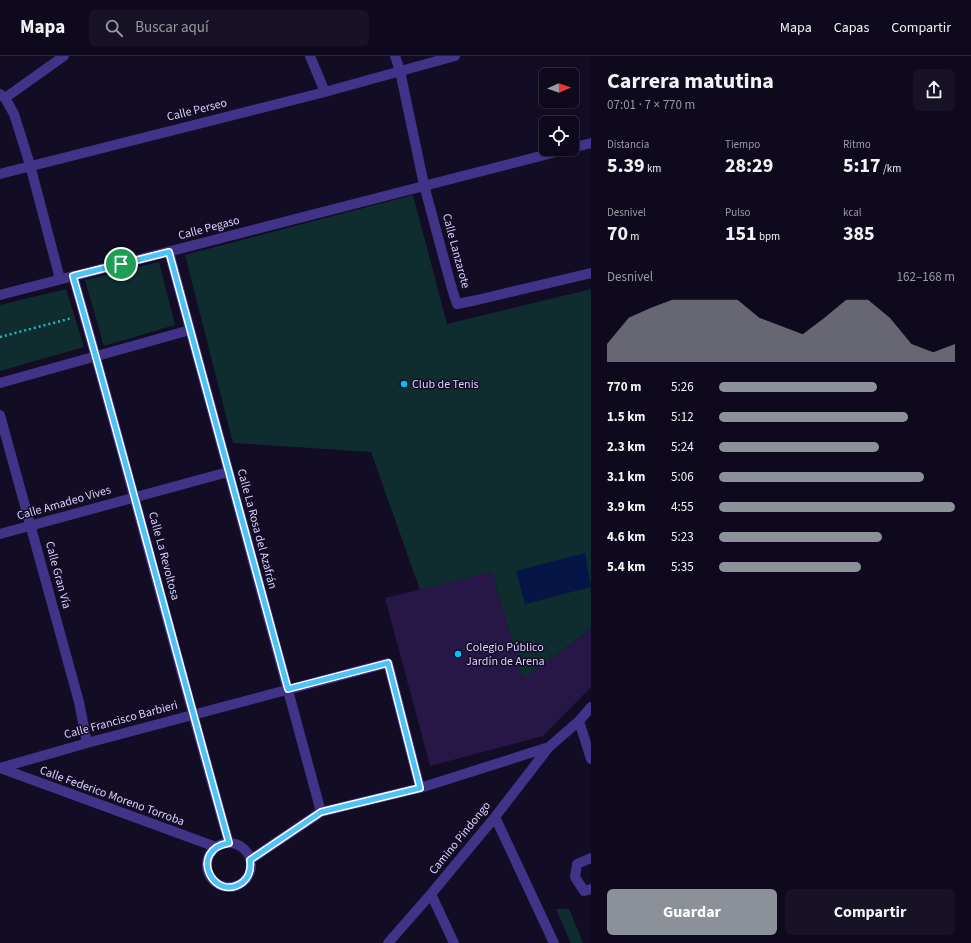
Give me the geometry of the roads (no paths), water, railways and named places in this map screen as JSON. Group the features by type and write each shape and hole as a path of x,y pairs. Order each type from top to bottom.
{"street":[{"path":"60,279 30,166 14,114 3,96 64,56"},
{"path":"310,56 325,92"},
{"name":"Calle Lanzarote","path":"395,56 400,71 424,185 457,304 591,273"},
{"name":"Calle Perseo","path":"0,174 325,92 452,56"},
{"path":"579,146 591,143"},
{"name":"Calle Pegaso","path":"0,295 540,156"},
{"name":"Calle La Rosa del Azafrán","path":"169,252 321,812"},
{"name":"Calle La Revoltosa","path":"73,276 229,843"},
{"path":"0,383 190,330"},
{"name":"Calle Gran Vía","path":"0,415 79,702 87,743"},
{"name":"Calle Amadeo Vives","path":"0,534 228,472"},
{"name":"Calle Francisco Barbieri","path":"0,768 193,714 388,663 420,788"},
{"path":"250,860 321,812 420,788 549,747 578,721 591,706"},
{"path":"578,721 591,759"},
{"name":"Camino Pindongo","path":"388,943 495,817 549,747"},
{"name":"Calle Federico Moreno Torroba","path":"0,768 216,847"},
{"path":"495,817 554,943"},
{"path":"229,843 236,844 248,853 251,867 245,880 232,887 225,887 213,880 207,867 208,859 216,847 229,843"},
{"path":"591,858 577,864 575,877 584,891 591,889"},
{"path":"431,894 454,943"}],"place":[{"name":"Club de Tenis","path":"404,384"},
{"name":"Colegio Público Jardín de Arena","path":"458,654"}]}
